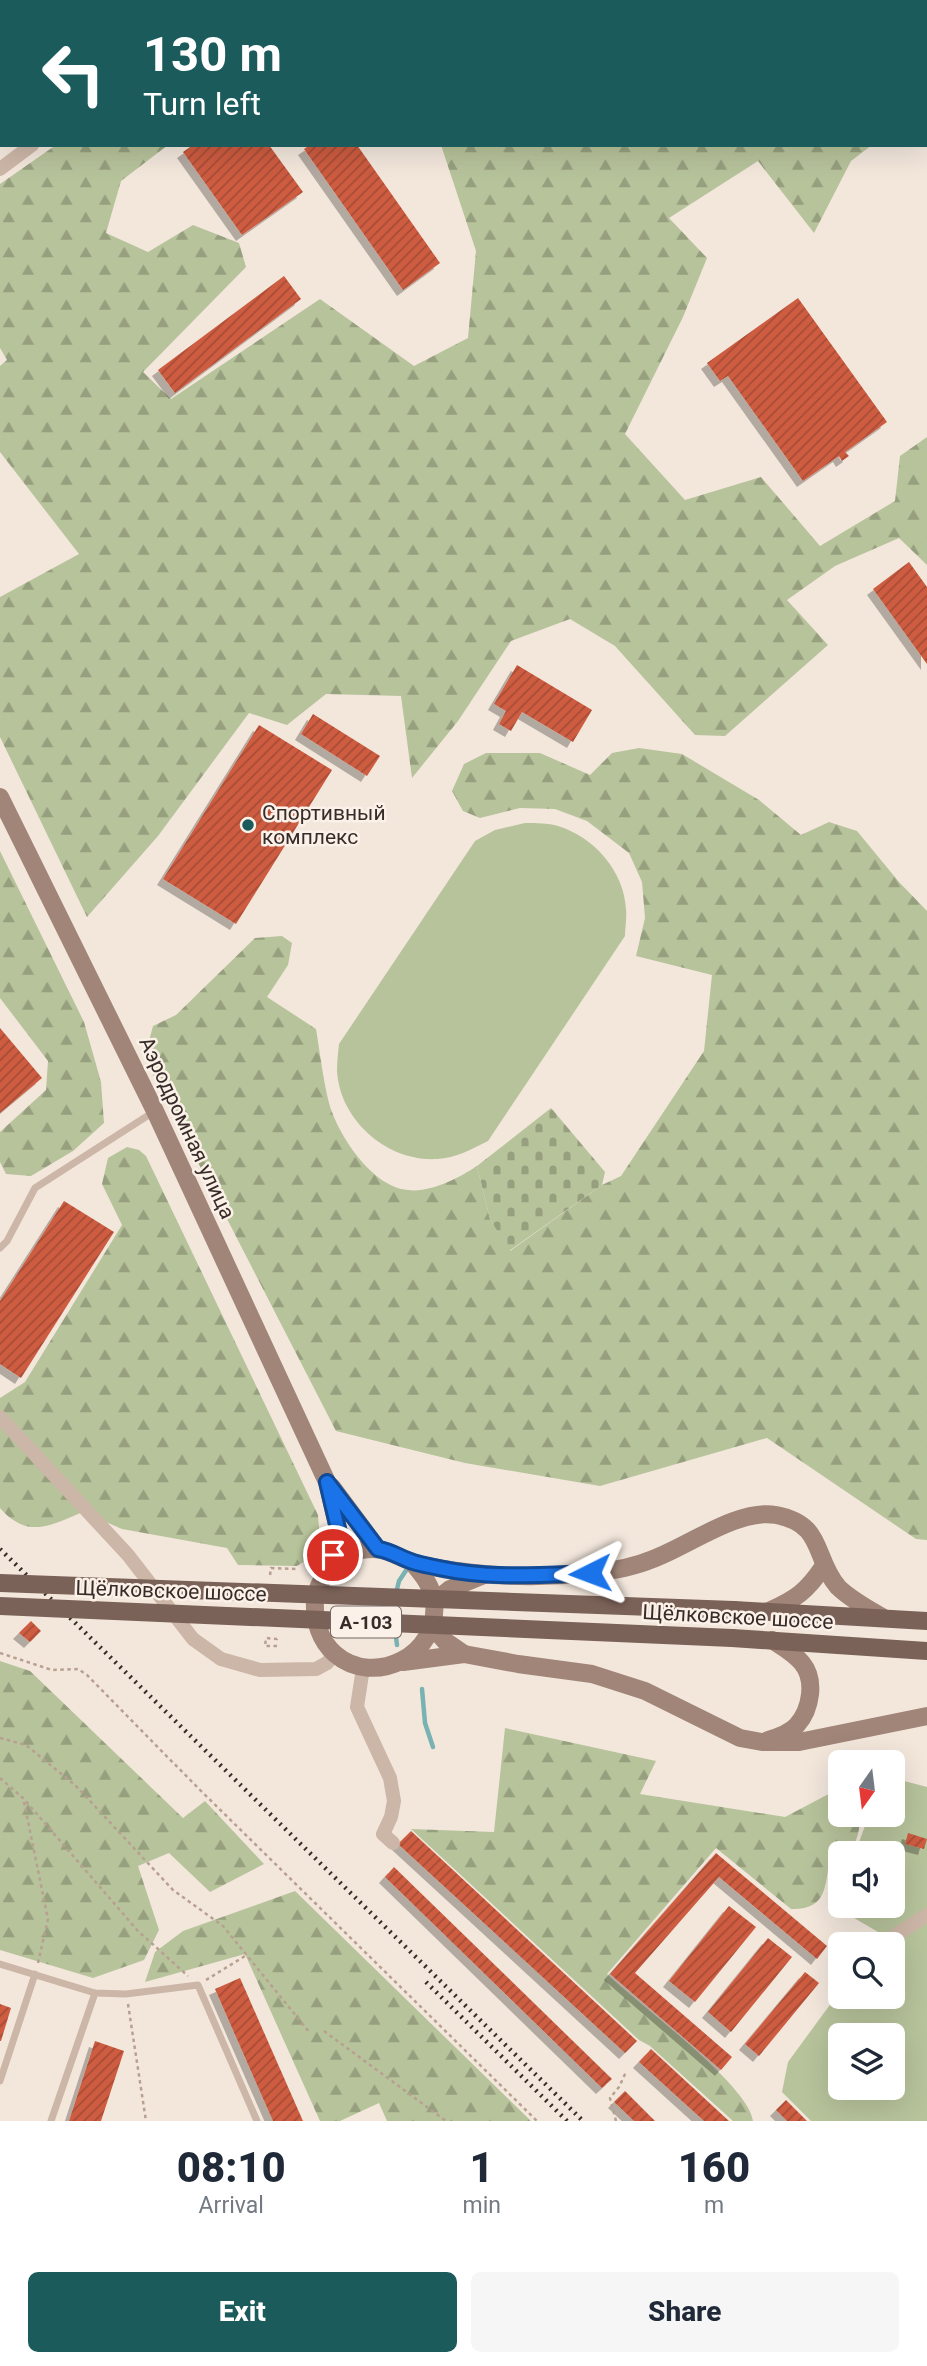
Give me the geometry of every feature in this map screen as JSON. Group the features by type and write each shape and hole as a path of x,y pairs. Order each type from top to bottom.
{"main road":[{"name":"Щёлковское шоссе","path":"0,1583 769,1611 927,1620"},
{"name":"Щёлковское шоссе","path":"0,1606 732,1638 927,1651"}],"street":[{"path":"0,169 29,147"},
{"name":"Аэродромная улица","path":"0,797 155,1111 327,1482"},
{"path":"0,1417 128,1555 193,1639 221,1659 260,1670 316,1669 327,1663 335,1654"},
{"path":"327,1482 378,1549"},
{"path":"327,1482 340,1537 316,1593 314,1616 321,1637 335,1654 363,1668 380,1669 403,1662 464,1654 592,1674 645,1692 740,1738 762,1742 799,1742 927,1716"},
{"path":"326,1573 342,1558 359,1551 378,1549 392,1551 411,1561 442,1569 487,1574 536,1576 621,1569 651,1560 749,1516 773,1514 793,1519 811,1533 822,1555 823,1567 839,1587 881,1617"},
{"path":"403,1662 421,1647 432,1626 434,1602 427,1580 411,1561"},
{"path":"769,1611 791,1601 809,1588 823,1567"},
{"path":"434,1602 450,1589 487,1574"},
{"path":"432,1626 445,1641 464,1654"},
{"path":"762,1742 797,1726 808,1706 811,1684 804,1665 790,1651 772,1640"},
{"path":"363,1668 357,1707 390,1778 394,1801 391,1817 383,1834 393,1843"},
{"path":"901,1932 927,1915"}],"lane":[{"path":"0,1248 7,1241 35,1188 155,1111"},
{"path":"0,1964 95,1993 126,1994 198,1985 257,2121"},
{"path":"0,2081 35,1975"},
{"path":"51,2121 95,1993"}],"path":[{"path":"270,1575 271,1568 296,1569"},
{"path":"277,1639 266,1638 265,1646 277,1646"},
{"path":"0,1653 52,1670 78,1669 88,1675 198,1788 537,2121"},
{"path":"0,1738 26,1745 76,1786 173,1890 223,1927 310,2033"},
{"path":"0,1778 23,1798 138,1931 198,1985 247,1955"},
{"path":"23,1798 48,1919 35,1975"},
{"path":"126,1994 146,2121"},
{"path":"324,2031 446,2121"},
{"path":"616,2121 610,2098 619,2087 626,2071"}],"green space":[{"path":"53,147 165,147 121,181 106,233 148,252 193,225 239,243 246,267 143,372 171,399 320,299 414,366 468,338 476,251 442,147 869,147 851,161 814,233 758,161 669,218 707,258 683,317 625,434 685,500 761,477 820,546 895,501 900,456 927,437 927,565 899,538 835,566 787,600 828,645 725,736 695,735 615,646 570,619 511,641 458,721 412,778 401,696 326,694 287,725 249,713 158,836 87,917 0,737 0,597 79,554 0,452 0,366 7,360 0,348 0,184"},
{"path":"639,748 682,754 759,800 801,835 829,822 857,831 927,911 927,1540 916,1539 767,1438 600,1486 465,1463 336,1431 150,1069 148,1045 153,1026 176,1015 255,938 282,936 292,943 288,965 267,997 316,1029 329,1103 348,1144 382,1180 408,1190 435,1187 477,1166 490,1219 510,1251 602,1185 621,1176 704,1051 712,975 636,956 645,918 642,882 629,853 587,821 555,809 520,808 480,818 463,811 452,791 464,764 486,753 540,753 590,775 612,753"},
{"path":"525,823 550,824 571,831 584,838 605,857 620,882 624,895 625,936 488,1141 451,1157 419,1158 401,1154 370,1135 357,1122 347,1106 337,1071 339,1044 475,841 495,830"},
{"path":"0,851 84,1022 101,1082 104,1123 73,1151 31,1176 6,1174 0,1162 0,1132 46,1090 48,1061 0,998"},
{"path":"551,1108 605,1172 602,1185 509,1251 490,1219 477,1166"},
{"path":"127,1147 139,1150 146,1156 318,1515 320,1540 305,1561 297,1566 238,1565 227,1548 122,1529 83,1512 50,1525 30,1527 10,1518 0,1508 0,1398 25,1382 122,1225 102,1184 108,1158"},
{"path":"0,1661 30,1671 183,1818 205,1801 264,1864 210,1892 169,1853 138,1866 159,1930 144,1960 93,1978 0,1950"},
{"path":"505,1728 656,1761 640,1794 785,1817 828,1794 828,1827 860,1827 856,1841 828,1841 825,1886 818,1900 803,1908 791,1909 716,1848 607,1974 713,2066 747,2105 753,2121 733,2121 650,2046 639,2040 411,1829 494,1832"},
{"path":"905,1781 927,1787 927,2121 811,2121 782,2092 788,2062 828,2007 905,2009 905,1932 878,1932 854,1918 905,1918 905,1841 859,1841 865,1827 905,1827"},
{"path":"295,1891 531,2121 387,2121 379,2103 340,2121 320,2121 245,1954 145,1982 155,1952 183,1931"}],"building":[{"path":"190,147 270,147 303,192 242,235 183,152"},
{"path":"358,147 440,263 403,290 304,149"},
{"path":"284,276 301,299 175,393 158,370"},
{"path":"798,298 887,422 845,452 849,456 842,461 839,456 803,481 728,376 720,381 707,363"},
{"path":"909,562 927,587 927,664 873,589"},
{"path":"517,665 592,710 573,742 522,712 511,731 499,724 506,711 494,704"},
{"path":"313,714 380,756 367,776 301,734"},
{"name":"Спортивный комплекс","path":"259,725 332,770 236,924 163,879"},
{"path":"0,1028 42,1078 0,1113"},
{"path":"64,1201 114,1232 21,1378 0,1364 0,1301"},
{"path":"31,1621 41,1631 30,1642 19,1633"},
{"path":"411,1831 637,2041 625,2053 398,1844"},
{"path":"908,1833 927,1839 924,1849 905,1844"},
{"path":"716,1853 827,1946 817,1959 719,1877 635,1973 732,2057 721,2070 610,1974"},
{"path":"394,1867 612,2079 602,2088 385,1877"},
{"path":"729,1906 756,1927 695,2002 669,1981"},
{"path":"768,1938 792,1957 731,2032 708,2012"},
{"path":"805,1972 819,1983 759,2056 745,2044"},
{"path":"240,1978 303,2121 273,2121 254,2078 215,1989"},
{"path":"0,2004 11,2008 1,2041 0,2041"},
{"path":"95,2041 124,2051 101,2121 69,2121"},
{"path":"651,2049 729,2121 704,2121 639,2062"},
{"path":"625,2091 655,2121 634,2121 614,2102"},
{"path":"786,2100 807,2121 787,2121 776,2110"}],"waterway":[{"path":"396,1593 399,1581 407,1569"},
{"path":"395,1629 397,1645"},
{"path":"422,1689 425,1723 433,1747"}],"railway":[{"path":"0,1549 583,2121"},
{"path":"426,1982 567,2121"}],"place":[{"name":"Спортивный комплекс","path":"248,825"}],"route":[{"path":"333,1555 340,1537 327,1482 378,1549 392,1551 411,1561 442,1569 487,1574 536,1576 590,1573"}]}
